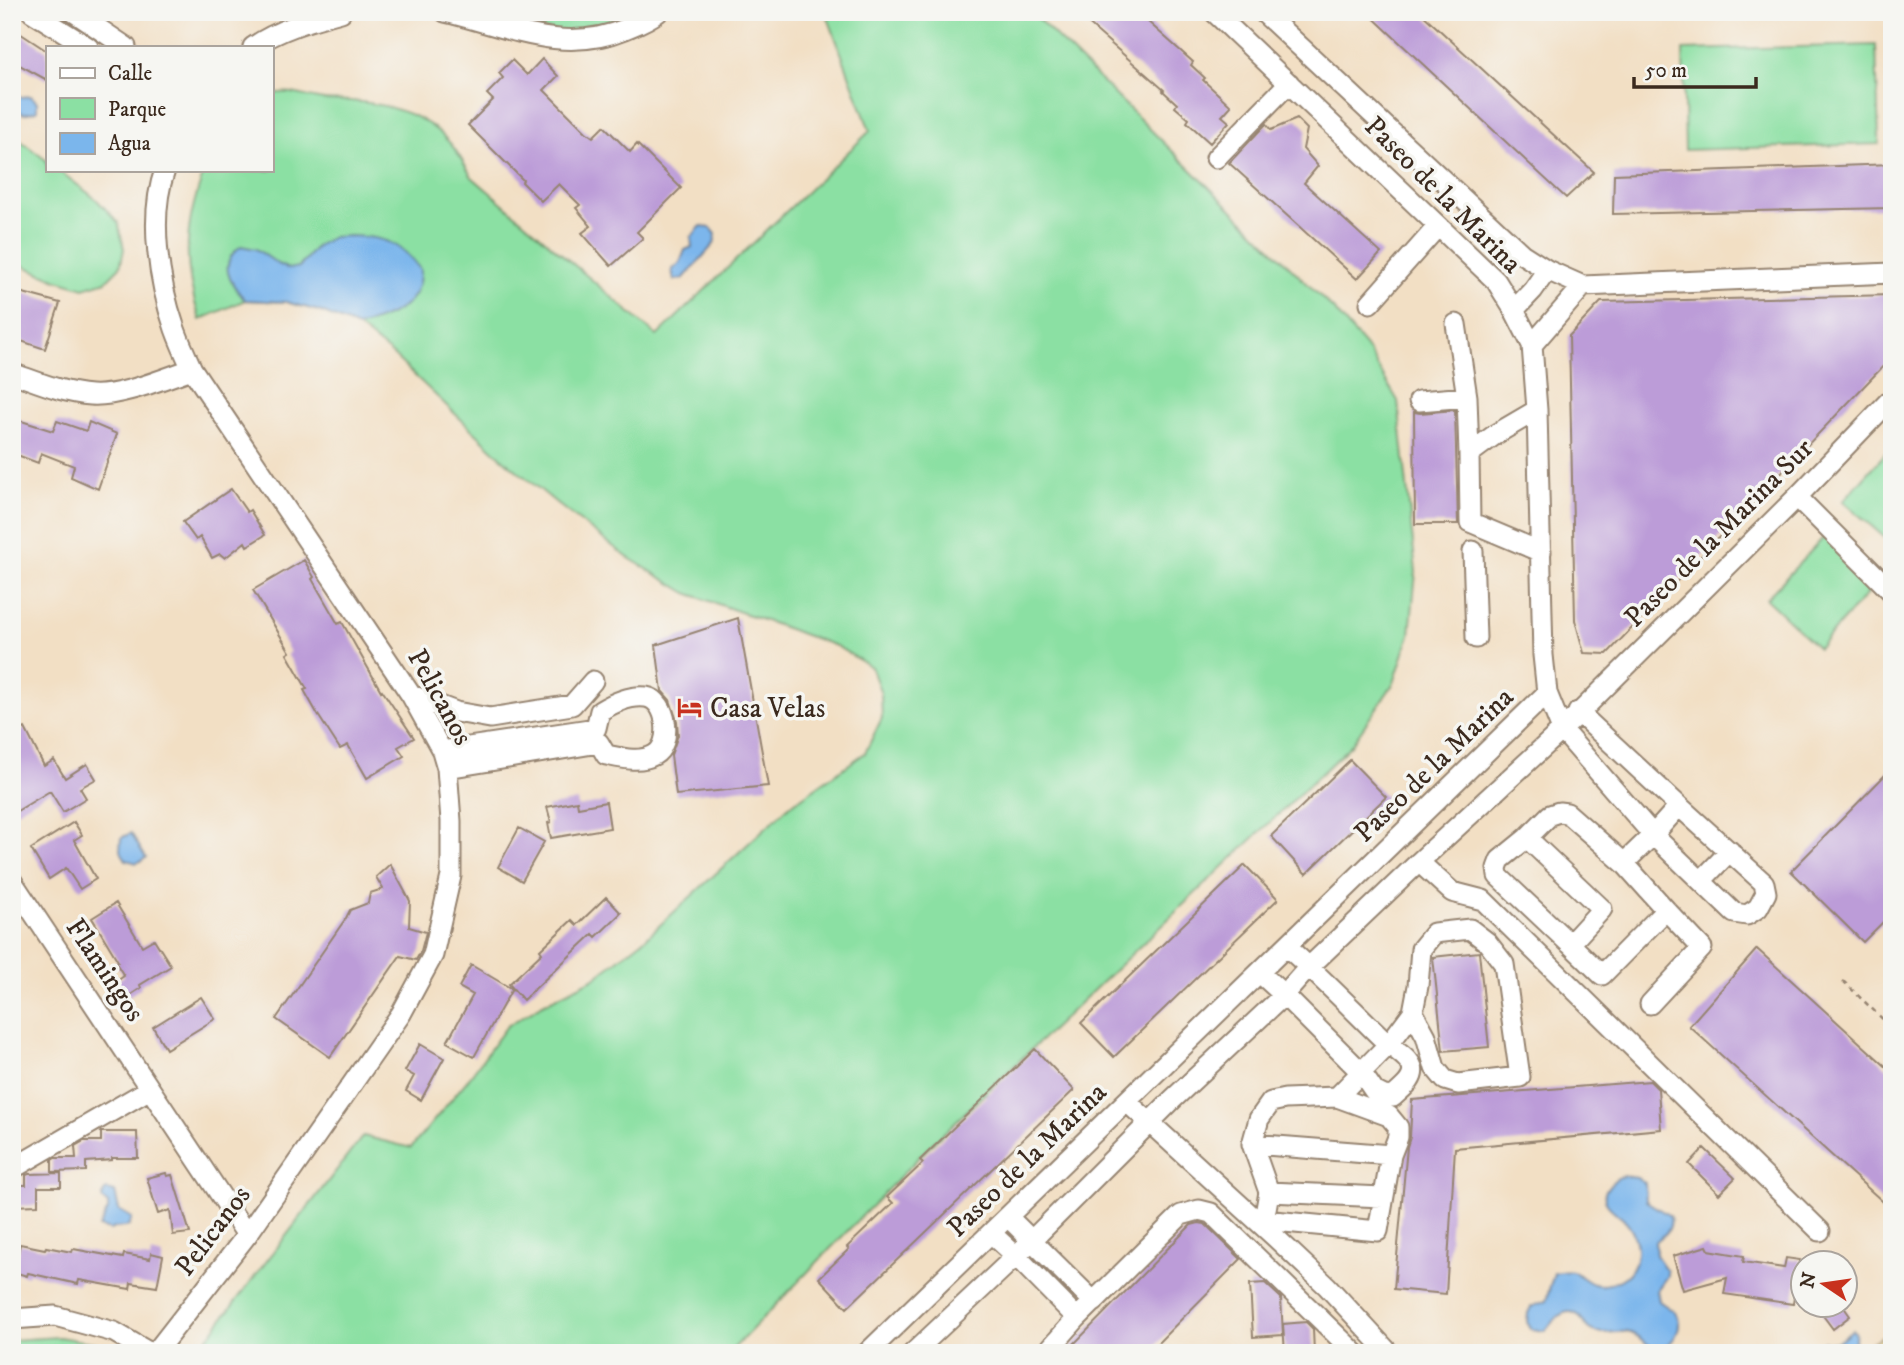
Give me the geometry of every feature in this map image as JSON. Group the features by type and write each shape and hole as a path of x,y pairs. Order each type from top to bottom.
{"street":[{"path":"32,12 86,46"},
{"path":"75,12 126,46"},
{"path":"255,46 311,20 341,12"},
{"path":"445,12 545,38 577,41 614,34 659,12"},
{"name":"Paseo de la Marina","path":"867,1353 1546,693 1537,410 1532,345 1496,281 1214,12"},
{"path":"1236,33 1255,12"},
{"name":"Paseo de la Marina","path":"1263,12 1522,254 1583,286 1892,273"},
{"path":"1216,158 1289,83"},
{"name":"Pelicanos","path":"153,1353 247,1235 401,1014 433,955 451,876 451,821 445,760 411,695 192,369 175,330 162,280 156,223 160,185 164,172"},
{"path":"1370,303 1438,226"},
{"path":"1514,310 1548,270"},
{"path":"1532,345 1583,286"},
{"path":"1456,324 1469,420 1470,522 1476,638"},
{"path":"12,373 61,390 94,395 119,392 192,369"},
{"path":"1419,401 1467,397"},
{"name":"Paseo de la Marina Sur","path":"1581,709 1797,498 1892,398"},
{"path":"1469,454 1496,434 1537,410"},
{"path":"1469,420 1496,434"},
{"path":"1797,498 1892,592"},
{"path":"1470,522 1541,552"},
{"path":"1473,551 1497,534"},
{"path":"411,695 456,712 490,718 572,705 593,681"},
{"path":"913,1353 1033,1240 1173,1099 1562,730 1581,709 1679,806 1764,883 1766,893 1758,908 1747,915 1734,913 1653,835 1562,730 1546,693"},
{"path":"490,718 497,751"},
{"path":"445,760 598,735"},
{"path":"1623,863 1679,806"},
{"path":"1650,1004 1702,948 1623,863 1567,813 1550,815 1500,860 1497,868 1498,876 1602,975 1666,910"},
{"path":"1527,838 1602,909 1570,944"},
{"path":"1701,881 1730,851"},
{"path":"1419,863 1452,892 1483,900 1820,1230"},
{"name":"Flamingos","path":"12,881 247,1235"},
{"path":"1336,1097 1389,1044 1413,1012 1421,949 1434,933 1470,929 1487,942 1504,964 1520,1077 1458,1084 1445,1080 1435,1068 1426,1036 1413,1012"},
{"path":"1260,973 1361,1072 1374,1091 1393,1097 1410,1081 1413,1074 1407,1059 1287,947"},
{"path":"1152,1078 1173,1099"},
{"path":"12,1169 150,1089"},
{"path":"1336,1097 1389,1116 1398,1127 1378,1231 1263,1223 1269,1192 1252,1144 1259,1119 1271,1102 1336,1097"},
{"path":"1127,1102 1263,1223 1327,1286 1388,1353"},
{"path":"1252,1144 1391,1155"},
{"path":"1269,1192 1383,1197"},
{"path":"1046,1353 1077,1318 1181,1215 1199,1210 1211,1213 1355,1353"},
{"path":"1008,1217 1094,1302"},
{"path":"991,1233 1077,1318"},
{"path":"12,1320 55,1316 114,1332 153,1353"}],"path":[{"path":"1843,981 1892,1028"}],"green space":[{"path":"493,12 646,12 582,37 537,28"},
{"path":"826,12 1031,12 1335,311 1366,347 1398,401 1416,572 1410,634 1394,683 1351,745 930,1146 734,1348 722,1353 196,1353 363,1136 411,1148 466,1082 507,1026 593,979 646,938 788,807 865,753 882,718 881,693 871,667 836,646 687,593 627,557 503,459 393,355 358,327 319,311 286,302 245,300 200,320 190,281 188,244 193,208 204,172 273,172 273,94 291,93 324,100 378,105 404,112 428,123 438,131 455,149 472,177 657,336 870,131"},
{"path":"1876,45 1879,144 1685,150 1683,50"},
{"path":"12,134 46,160 46,172 61,172 96,199 118,222 124,249 120,267 106,281 84,288 12,261"},
{"path":"1892,446 1892,544 1843,501"},
{"path":"1825,536 1876,584 1818,648 1766,599"},
{"path":"59,1337 95,1343 120,1353 12,1353 12,1340"}],"sand":[{"path":"1892,1331 1892,1353 1852,1353"}],"water":[{"path":"31,96 37,102 37,111 23,114 12,105 12,98"},
{"path":"701,226 711,228 716,234 714,244 683,279 674,280 672,270 680,263 685,250 692,247 691,237"},
{"path":"351,236 390,243 405,253 420,269 418,286 409,302 394,313 367,324 358,327 319,311 286,302 245,300 230,279 230,259 241,246 256,249 288,269 299,267 317,246 333,237"},
{"path":"131,833 146,858 137,863 126,860 120,850 121,838"},
{"path":"1623,1176 1637,1178 1645,1183 1646,1201 1670,1216 1669,1228 1655,1242 1656,1255 1667,1271 1667,1276 1657,1290 1659,1301 1676,1314 1679,1324 1676,1335 1665,1346 1656,1347 1631,1333 1594,1332 1577,1314 1570,1312 1559,1316 1545,1331 1531,1329 1527,1322 1528,1313 1531,1307 1546,1301 1554,1273 1572,1272 1591,1283 1605,1285 1621,1280 1632,1269 1637,1256 1634,1236 1628,1224 1605,1199 1608,1187"},
{"path":"107,1190 115,1192 119,1210 132,1218 129,1226 110,1230 99,1227 108,1210 108,1204 102,1199"},
{"path":"1852,1330 1855,1332 1855,1339 1849,1348 1837,1351 1819,1345 1824,1341 1836,1342"}],"building":[{"path":"1093,12 1137,12 1193,62 1191,65 1205,78 1203,80 1231,106 1222,116 1229,122 1210,143 1187,122 1189,119 1175,107 1177,104 1164,90 1085,21"},
{"path":"1367,12 1420,12 1594,172 1566,198"},
{"path":"12,28 46,50 46,79 12,61"},
{"path":"542,59 558,76 544,90 586,132 593,137 604,126 630,152 637,144 681,188 637,232 643,238 611,266 582,233 591,226 576,208 580,205 559,184 541,201 468,125 493,100 487,94 503,78 499,73 512,60 527,75"},
{"path":"1297,119 1307,129 1303,149 1318,166 1304,183 1381,253 1357,279 1229,163 1266,124 1271,130"},
{"path":"1892,164 1892,208 1613,214 1614,174"},
{"path":"12,290 60,303 45,349 12,338"},
{"path":"1892,295 1892,357 1607,654 1584,653 1575,620 1569,336 1601,302"},
{"path":"1455,410 1458,524 1415,524 1414,412"},
{"path":"12,418 53,431 57,421 86,431 89,422 117,434 98,489 71,477 74,466 41,453 38,463 12,453"},
{"path":"231,489 247,512 250,510 265,535 247,546 245,542 225,558 220,554 212,558 200,537 196,540 183,522"},
{"path":"304,560 338,624 342,622 381,691 414,738 398,747 404,756 367,778 348,745 340,749 318,715 287,654 290,652 253,590"},
{"path":"738,618 768,786 676,795 671,755 678,735 677,721 670,700 662,691 656,645"},
{"path":"25,728 44,766 54,760 65,778 87,764 96,779 80,788 86,798 63,812 50,791 12,814 12,735"},
{"path":"1350,760 1386,797 1306,874 1271,836"},
{"path":"1892,768 1892,913 1863,942 1791,871"},
{"path":"577,801 578,807 606,802 610,828 551,838 547,807"},
{"path":"74,822 82,835 74,840 96,879 80,889 66,868 49,879 31,849"},
{"path":"519,828 544,842 522,881 498,867"},
{"path":"390,864 410,901 409,927 426,932 421,951 416,960 400,956 330,1057 276,1019 350,910 368,903 370,893 383,889 376,877"},
{"path":"1245,865 1278,899 1114,1057 1081,1023"},
{"path":"606,897 621,913 596,937 593,934 523,1000 509,984 572,920 577,925"},
{"path":"116,903 142,946 154,939 171,966 140,985 141,988 124,999 114,983 124,976 92,918"},
{"path":"1757,949 1892,1072 1892,1210 1689,1026"},
{"path":"1479,952 1489,1047 1443,1051 1433,957"},
{"path":"471,965 512,989 474,1057 447,1042 473,995 459,987"},
{"path":"201,997 215,1019 166,1049 153,1027"},
{"path":"420,1044 444,1058 421,1100 406,1091 414,1076 405,1071"},
{"path":"1035,1049 1074,1090 847,1308 819,1278 893,1203 887,1197 923,1163 920,1160"},
{"path":"1650,1081 1658,1089 1661,1129 1455,1148 1446,1294 1394,1289 1412,1100"},
{"path":"101,1132 137,1132 138,1158 86,1162 86,1171 52,1172 52,1160 76,1158 75,1146 84,1141 101,1141"},
{"path":"1704,1148 1735,1178 1719,1194 1689,1164"},
{"path":"61,1173 61,1187 38,1187 38,1205 12,1206 12,1185 26,1185 26,1175"},
{"path":"166,1173 167,1176 172,1175 190,1233 173,1235 170,1210 158,1214 147,1178"},
{"path":"1205,1224 1241,1259 1148,1353 1065,1353 1191,1225"},
{"path":"20,1244 72,1252 73,1249 123,1258 124,1254 150,1259 151,1253 163,1256 157,1287 131,1283 130,1289 79,1280 78,1284 14,1272"},
{"path":"1707,1246 1709,1250 1744,1256 1743,1262 1784,1268 1788,1258 1788,1303 1724,1294 1727,1278 1683,1290 1673,1256"},
{"path":"1265,1283 1281,1298 1283,1335 1253,1337 1250,1284"},
{"path":"1826,1320 1845,1320 1833,1329"},
{"path":"1306,1322 1313,1329 1314,1353 1285,1353 1283,1324"}],"place":[{"name":"Casa Velas","path":"690,708"}]}
